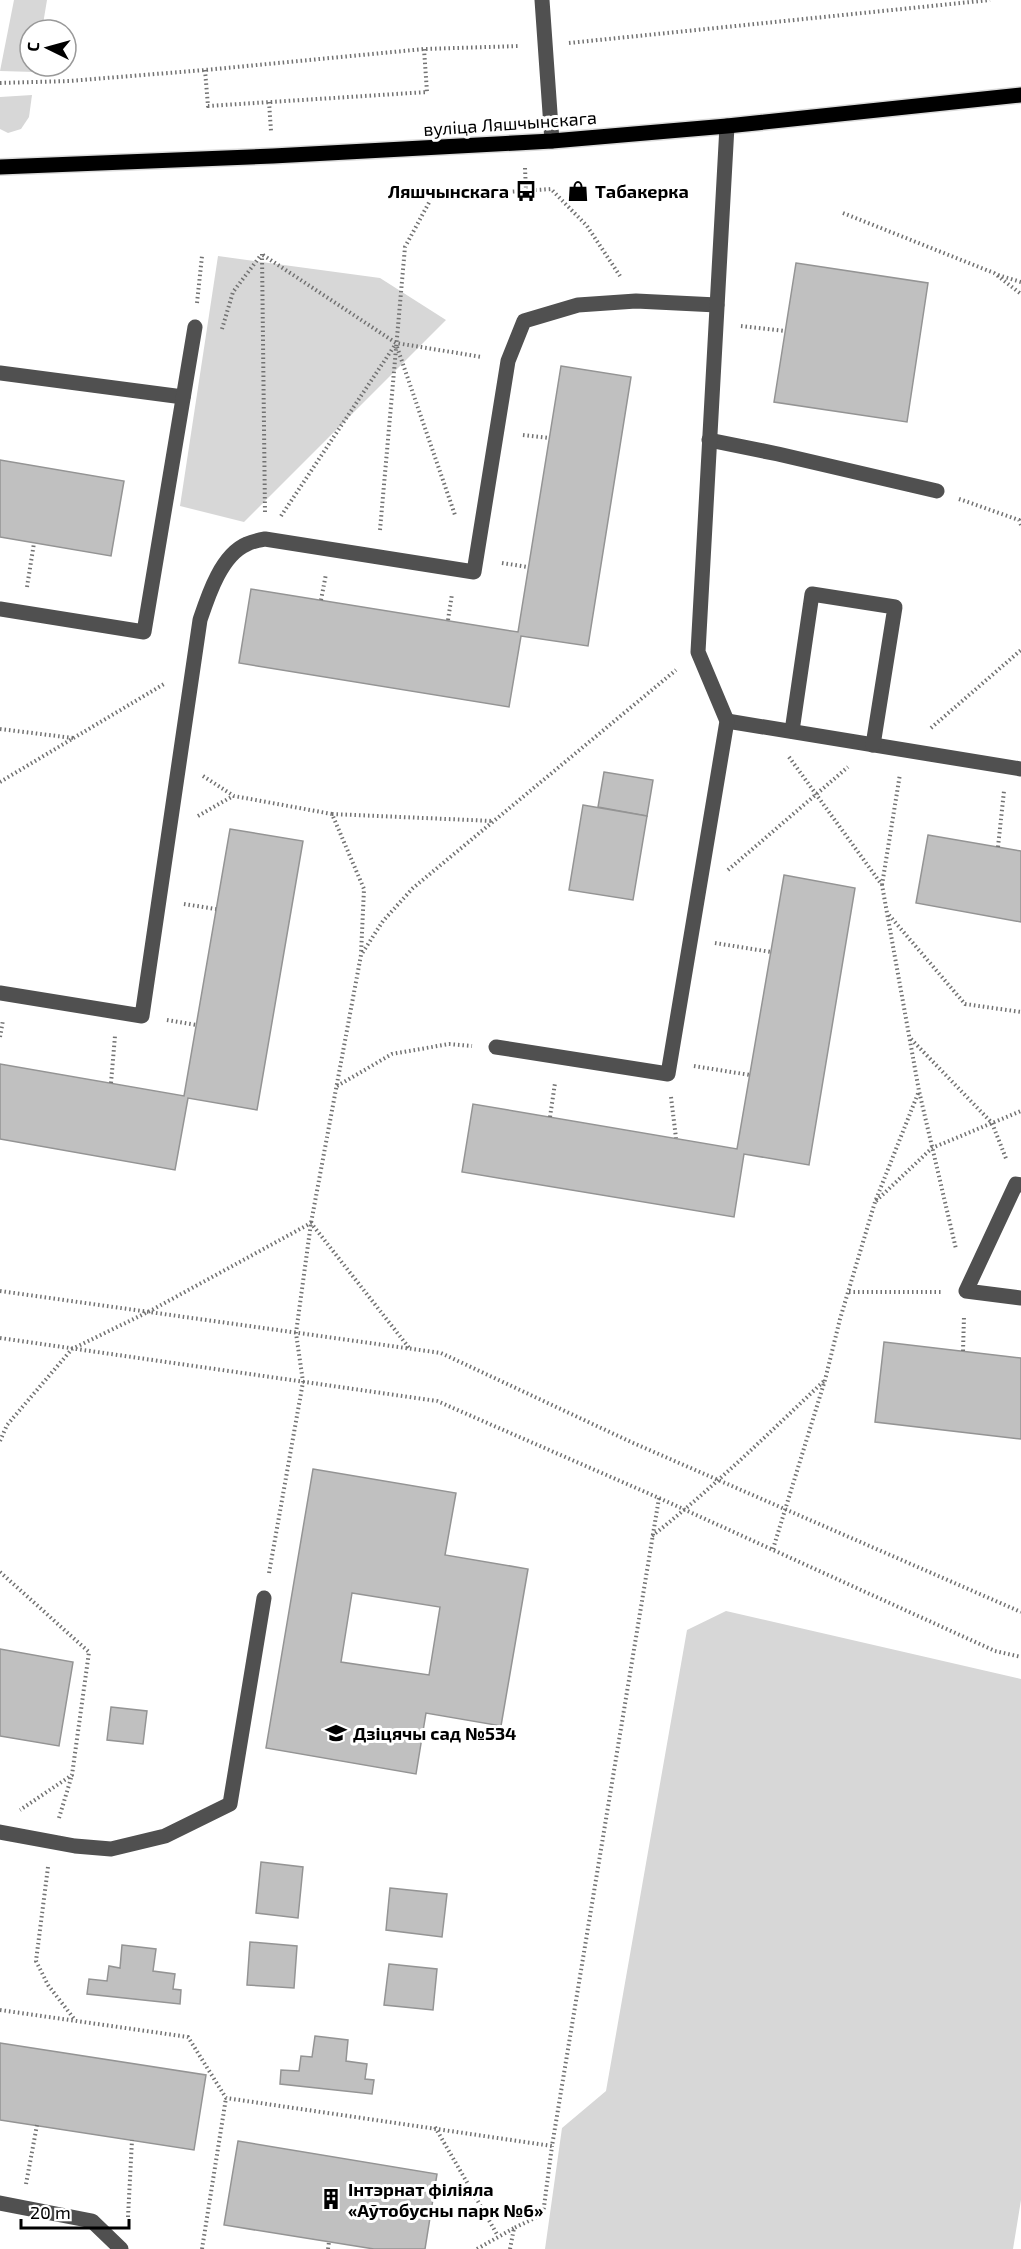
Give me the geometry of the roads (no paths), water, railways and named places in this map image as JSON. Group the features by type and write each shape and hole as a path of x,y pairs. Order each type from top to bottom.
{"main road":[{"name":"вуліца Ляшчынскага","path":"0,167 552,141 727,126 1021,95"}],"lane":[{"path":"542,0 552,141"},
{"path":"496,1047 559,1057 669,1068 727,721 698,652 727,126"},
{"path":"0,993 142,1016 200,620 212,585 230,557 245,544 265,539 474,572 508,361 525,321 578,305 636,301 717,305"},
{"path":"0,609 144,632 195,327"},
{"path":"0,373 183,397"},
{"path":"709,440 778,453 937,491"},
{"path":"792,731 812,594 895,607 873,745"},
{"path":"727,721 1014,768"},
{"path":"1018,1185 966,1291 1021,1298"},
{"path":"0,1832 75,1846 111,1849 165,1836 230,1804 264,1598"},
{"path":"0,2204 92,2221 121,2249"}],"place":[{"name":"Ляшчынскага","path":"526,191"},
{"name":"Табакерка","path":"578,191"},
{"name":"Дзіцячы сад №534","path":"336,1733"},
{"name":"Інтэрнат філіяла «Аўтобусны парк №6»","path":"331,2199"}]}
